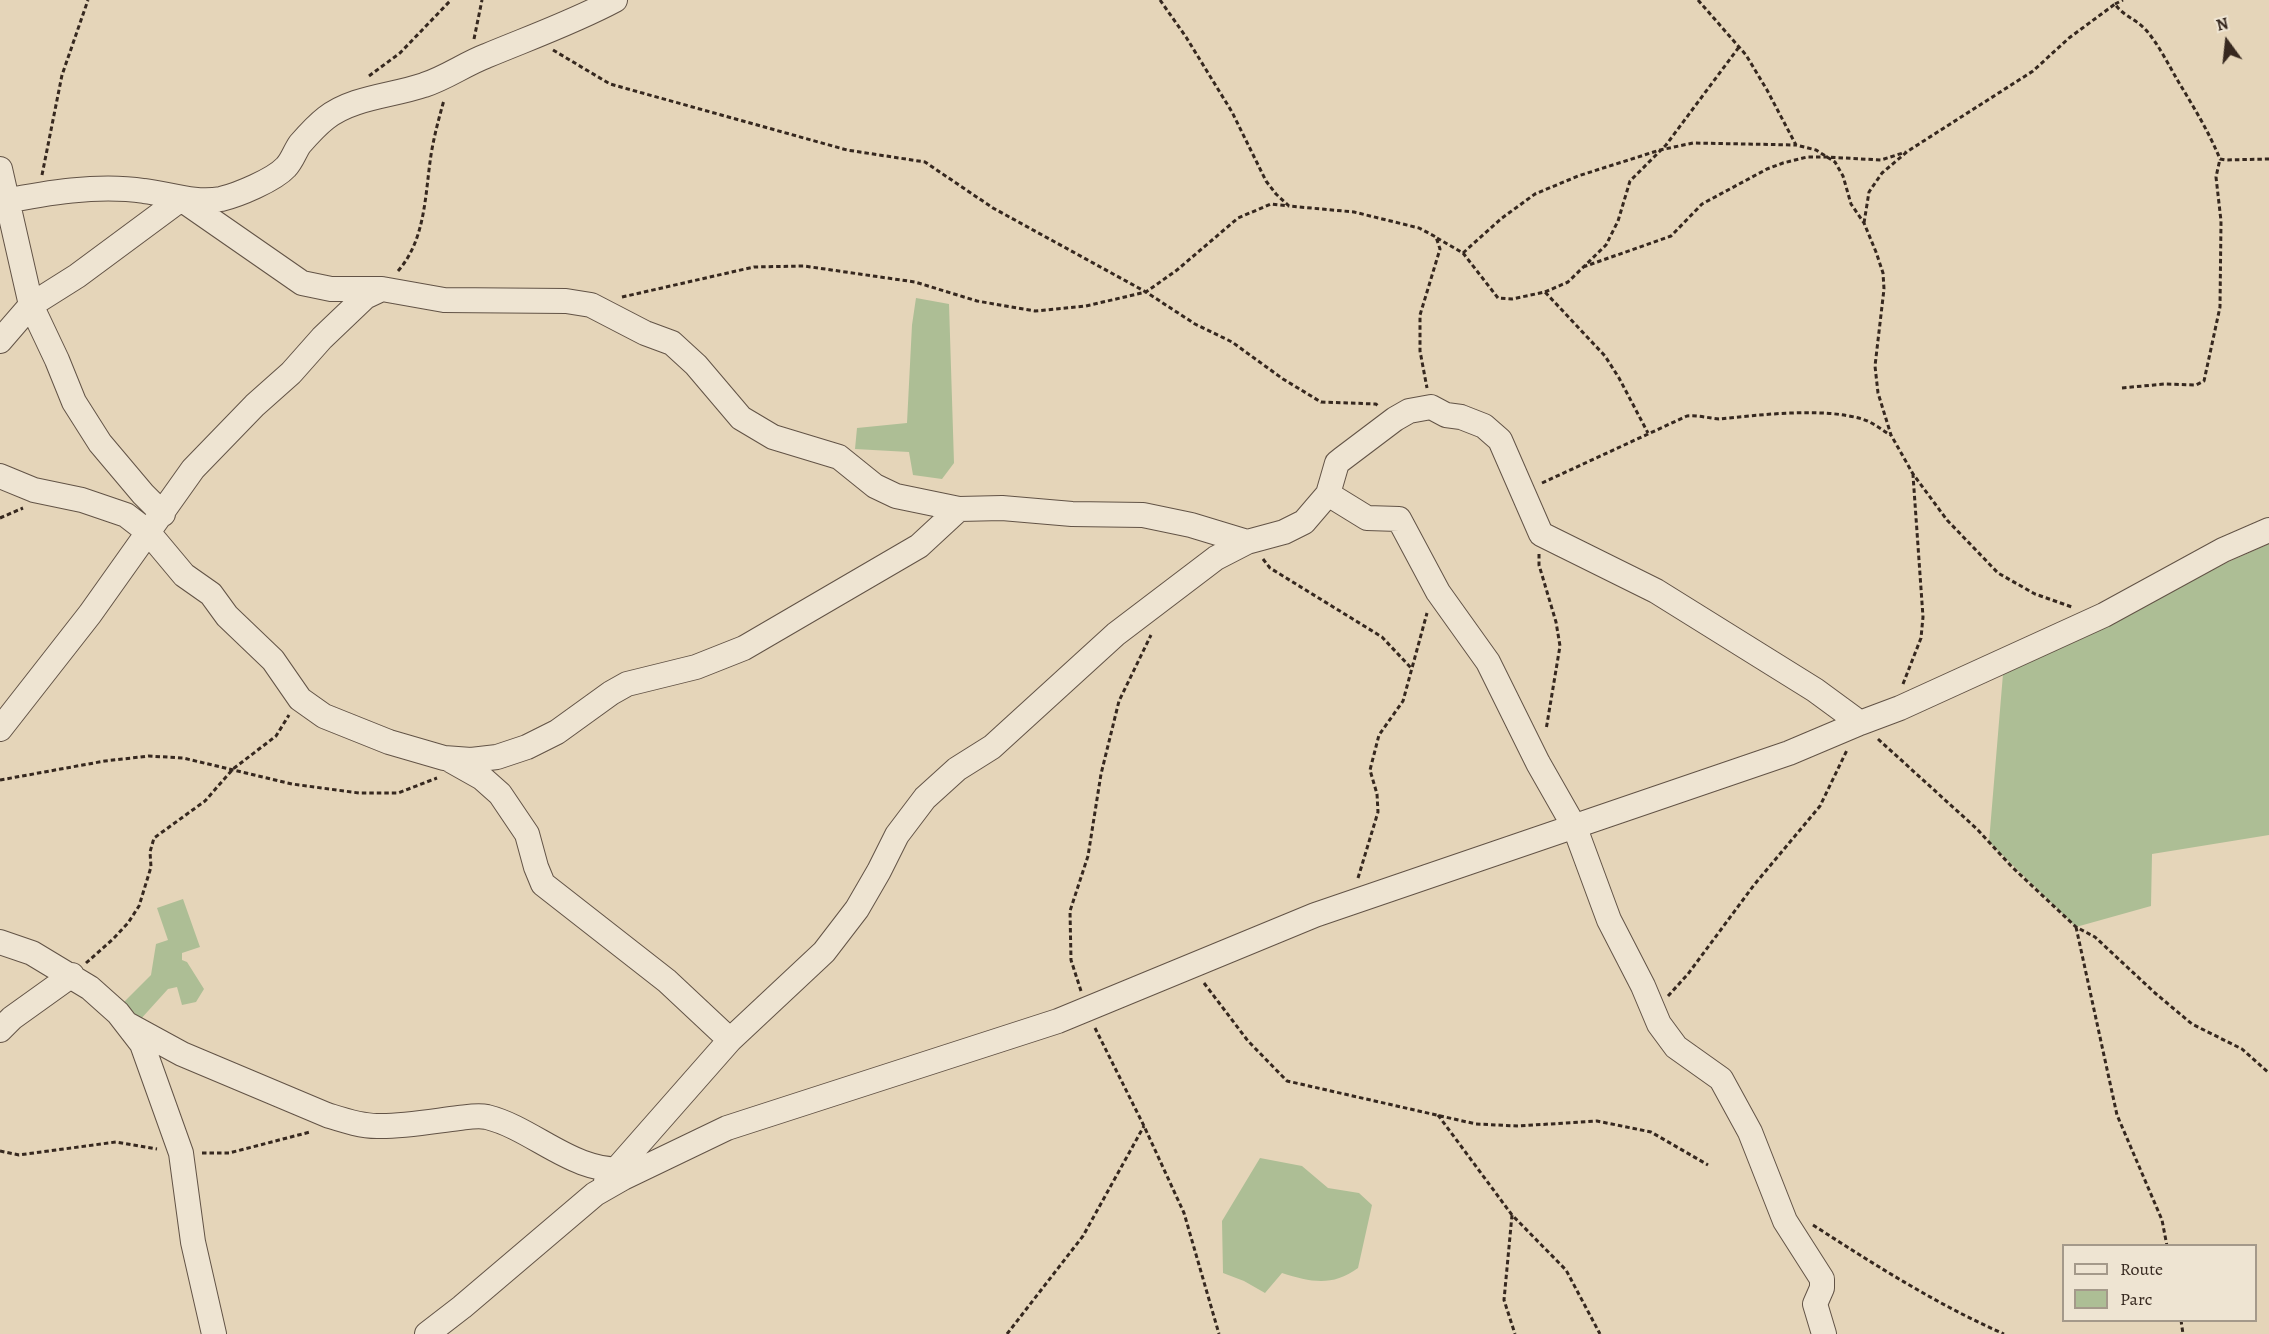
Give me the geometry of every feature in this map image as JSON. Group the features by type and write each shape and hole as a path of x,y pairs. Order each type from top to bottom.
{"street":[{"path":"3,201 41,193 74,190 144,191 181,199 218,200 233,196 266,181 285,168 301,144 325,118 342,108 378,96 425,85 450,75 484,56 591,13 615,0"},
{"path":"0,170 3,201 31,305 74,402 100,443 143,494 155,523 184,574 211,594 227,616 273,660 300,699 324,716 389,742 453,762 482,778 500,794 527,834 543,884 667,981 730,1040"},
{"path":"181,199 302,283 331,289 382,289 444,300 566,301 591,305 645,333 672,343 696,365 741,418 773,437 839,457 875,486 896,496 959,509 1002,508 1072,514 1143,515 1191,525 1247,542"},
{"path":"0,341 31,305 77,276 181,199"},
{"path":"0,729 90,615 193,469 365,297 382,289"},
{"path":"427,1334 594,1194 730,1040 824,952 857,909 897,835 925,798 957,769 992,747 1116,634 1216,558 1247,542 1284,532 1304,522 1328,494 1337,464 1395,419 1409,411 1431,407 1446,415 1461,417 1484,426 1500,440 1541,534 1656,591 1815,690 1860,723"},
{"path":"0,476 34,490 82,500 155,523"},
{"path":"1328,494 1367,518 1399,519 1433,583 1488,662 1575,828 1609,920 1664,1033 1676,1047 1721,1079 1750,1132 1785,1221 1822,1279 1822,1288 1815,1304 1824,1334"},
{"path":"453,762 497,757 526,747 557,732 627,684 696,667 744,648 919,546 959,509"},
{"path":"594,1194 727,1128 1058,1021 1315,915 1790,753 1900,708 2104,615 2223,550 2269,530"},
{"path":"0,942 33,953 72,975 118,1013 142,1044 181,1153 193,1242 214,1334"},
{"path":"0,1030 12,1018 72,975"},
{"path":"127,1024 182,1054 346,1121 377,1126 484,1116 503,1122 564,1154 594,1166 617,1170 649,1166"},
{"path":"449,1334 462,1307"}],"path":[{"path":"41,193 44,157 62,75 88,0"},
{"path":"365,79 400,53 451,0"},
{"path":"473,42 482,0"},
{"path":"1160,0 1186,37 1232,112 1266,181 1289,206"},
{"path":"1698,0 1739,47 1767,90 1796,146"},
{"path":"1864,223 1869,192 1882,172 1908,151 2033,71 2069,38 2123,0"},
{"path":"2115,4 2121,14 2133,19 2156,42 2220,159 2216,177 2221,221 2220,307 2205,381 2196,385 2164,384 2122,388"},
{"path":"532,37 610,84 847,150 925,162 993,208 1146,292 1195,324 1232,342 1283,379 1321,402 1376,404 1395,419"},
{"path":"591,305 754,267 804,266 915,282 977,301 1035,311 1086,306 1146,292 1177,270 1238,218 1271,204 1354,212 1419,228 1463,253 1498,298 1512,299 1545,292 1568,282 1606,245 1618,221 1630,181 1660,150 1695,107 1739,47"},
{"path":"382,289 406,259 414,244 426,206 431,156 450,75"},
{"path":"1463,253 1502,218 1535,194 1578,176 1660,150 1694,143 1796,146 1816,150 1834,162 1843,176 1851,204 1864,223 1883,273 1884,290 1875,366 1878,393 1891,435 1913,474 1947,520 1998,573 2035,594 2070,607 2104,615"},
{"path":"1583,267 1671,236 1702,204 1767,168 1807,157 1881,160 1908,151"},
{"path":"2220,159 2269,159"},
{"path":"1431,407 1420,351 1420,315 1440,249 1436,237"},
{"path":"1545,292 1605,356 1648,433"},
{"path":"1523,491 1687,416 1698,415 1719,419 1795,414 1838,414 1863,419 1891,435"},
{"path":"1911,661 1922,638 1923,617 1913,474"},
{"path":"1541,534 1539,566 1556,622 1560,646 1541,767"},
{"path":"1247,542 1270,568 1383,637 1412,669"},
{"path":"1351,903 1378,812 1377,794 1370,770 1379,735 1403,701 1433,583"},
{"path":"72,975 113,939 128,923 139,906 151,867 150,852 154,838 205,801 233,769 276,736 300,699"},
{"path":"1654,1012 1688,974 1754,885 1820,806 1860,723 1977,830 2012,867 2076,927 2095,937 2192,1024 2242,1048 2269,1073"},
{"path":"0,780 94,763 149,756 183,758 315,787 359,793 398,793 453,762"},
{"path":"2076,927 2117,1115 2162,1220 2167,1244"},
{"path":"1191,966 1248,1041 1287,1081 1476,1124 1518,1126 1597,1120 1651,1132 1708,1165"},
{"path":"1438,1115 1512,1215 1566,1270 1600,1334"},
{"path":"1007,1334 1083,1236 1144,1126"},
{"path":"1512,1215 1504,1300 1515,1334"},
{"path":"1806,1220 1899,1280 1958,1313 2004,1334"}],"green space":[{"path":"916,298 949,304 954,463 942,479 913,475 909,452 855,449 857,428 907,423 912,325"},
{"path":"2269,544 2269,835 2152,854 2151,906 2076,927 1989,842 2003,674 2226,563"},
{"path":"183,899 200,947 182,953 182,960 187,962 204,989 196,1002 182,1005 177,987 168,989 139,1021 123,1003 151,975 156,944 168,940 157,908"},
{"path":"1260,1158 1302,1166 1328,1188 1359,1193 1372,1205 1358,1268 1339,1278 1321,1281 1302,1279 1282,1273 1265,1293 1244,1281 1223,1273 1222,1221"}]}
